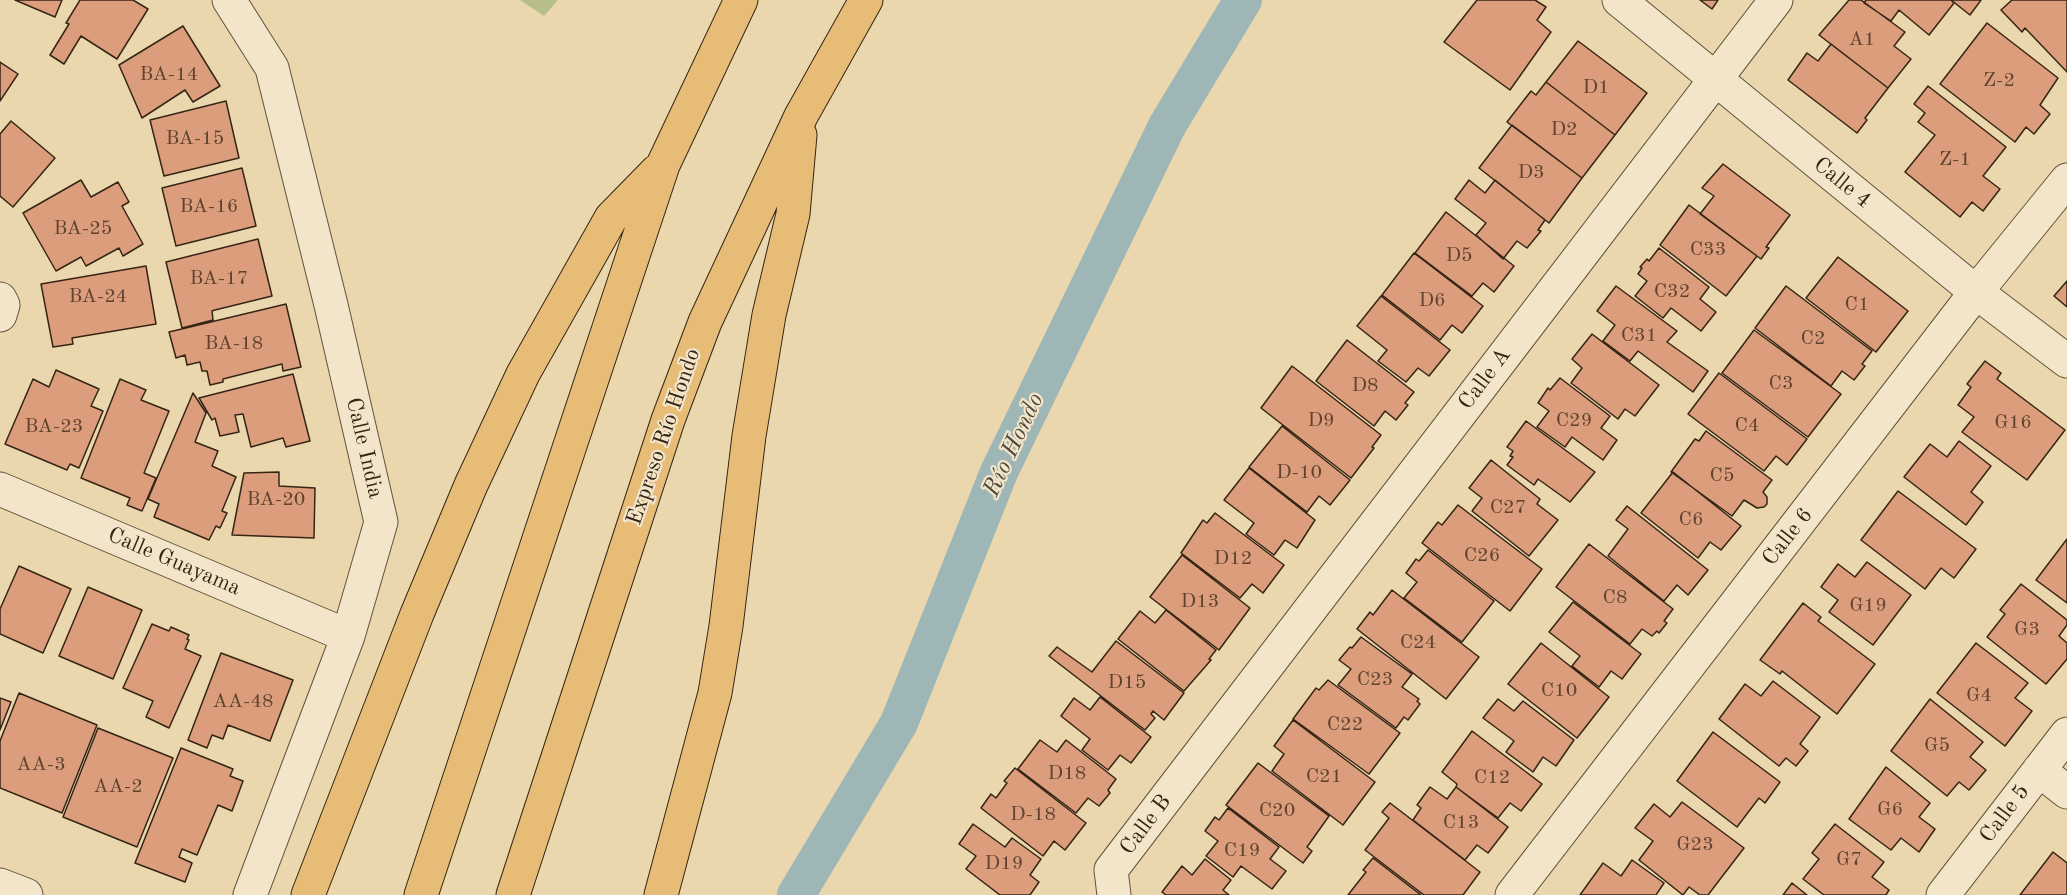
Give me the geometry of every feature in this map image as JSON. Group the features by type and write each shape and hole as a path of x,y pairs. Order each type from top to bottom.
{"highway":[{"path":"426,881 663,165 741,0"},
{"name":"Expreso Río Hondo","path":"513,895 668,420 705,322 801,116 866,0"},
{"path":"661,895 715,693 726,626 749,436 769,315 793,213 801,116"},
{"path":"308,895 426,593 471,485 523,374 611,218 663,165"}],"street":[{"name":"Calle India","path":"229,0 272,68 331,305 381,522 348,636 250,895"},
{"name":"Calle 4","path":"1619,0 1977,292 2067,362"},
{"name":"Calle A","path":"1195,759 1776,0"},
{"name":"Calle 6","path":"1512,895 1977,292 2067,180"},
{"path":"0,299 3,305 0,315"},
{"name":"Calle Guayama","path":"0,489 348,636"},
{"name":"Calle 5","path":"1943,895 2067,734"},
{"name":"Calle B","path":"1114,895 1111,870 1195,759"},
{"path":"2039,770 2067,792"},
{"path":"0,885 26,895"}],"green space":[{"path":"520,0 558,0 544,16"}],"building":[{"path":"15,0 62,0 55,17"},
{"path":"80,0 133,0 148,9 117,59 81,36 64,64 50,55 69,24 66,23"},
{"path":"1477,0 1535,0 1546,7 1537,20 1551,32 1510,90 1444,42"},
{"path":"1700,0 1718,0 1712,9"},
{"path":"1849,0 1861,0 1905,32 1894,46 1911,59 1888,88 1819,35"},
{"path":"1866,0 1951,0 1954,3 1929,35 1899,10 1891,21 1864,3"},
{"path":"1951,0 1981,0 1970,15"},
{"path":"2012,0 2067,0 2067,72 2025,28 2022,32 2001,10"},
{"path":"1987,23 2058,78 2040,105 2050,114 2034,134 2026,127 2015,142 1940,84"},
{"path":"183,26 220,86 193,102 185,90 142,118 119,65"},
{"path":"1578,41 1647,93 1615,135 1546,82"},
{"path":"1831,44 1888,88 1865,118 1867,120 1857,133 1788,80 1807,53 1818,61"},
{"path":"0,62 18,74 0,101"},
{"path":"1546,82 1615,135 1582,178 1507,122 1531,91 1536,95"},
{"path":"1928,86 2006,147 1983,176 2000,189 1983,211 1972,202 1960,217 1905,172 1935,135 1918,122 1925,113 1914,104"},
{"path":"226,101 239,158 164,176 150,120"},
{"path":"11,121 55,158 13,207 0,196 0,134"},
{"path":"1512,125 1582,178 1549,223 1479,168"},
{"path":"1723,164 1790,215 1766,247 1769,248 1761,259 1700,214 1714,196 1702,188"},
{"path":"242,168 256,226 176,246 162,188"},
{"path":"81,180 91,197 118,182 129,202 122,206 143,244 123,256 119,248 86,266 81,257 56,271 23,213"},
{"path":"1469,180 1485,193 1495,180 1545,220 1538,230 1541,231 1527,248 1517,241 1503,259 1476,235 1486,223 1455,199"},
{"path":"1689,205 1757,256 1726,296 1660,245"},
{"path":"1446,212 1514,266 1494,292 1483,283 1472,296 1415,253"},
{"path":"258,239 272,296 212,311 213,320 182,328 166,262"},
{"path":"1659,248 1709,287 1700,299 1716,312 1701,331 1671,308 1663,318 1635,296 1647,281 1638,274 1642,268 1640,267 1647,259 1649,261"},
{"path":"1414,253 1483,306 1462,333 1452,325 1440,340 1382,295"},
{"path":"1838,257 1908,311 1876,352 1806,298"},
{"path":"146,266 156,324 72,338 73,344 53,347 41,284"},
{"path":"2067,281 2067,307 2054,296"},
{"path":"1616,286 1677,331 1667,342 1708,371 1693,392 1638,351 1630,361 1603,341 1615,325 1597,311"},
{"path":"1786,286 1872,351 1862,364 1865,366 1854,380 1842,371 1831,386 1755,328"},
{"path":"1381,296 1450,350 1429,376 1418,368 1406,382 1378,361 1387,350 1357,326"},
{"path":"286,304 301,367 283,371 282,364 223,379 223,382 210,385 207,371 202,371 200,362 187,365 185,355 176,358 169,332"},
{"path":"1754,330 1841,394 1808,437 1722,373"},
{"path":"1592,334 1659,385 1635,416 1625,409 1618,419 1571,383 1582,368 1572,359"},
{"path":"1347,340 1414,392 1405,403 1408,405 1396,420 1385,411 1374,426 1316,381"},
{"path":"1985,361 2001,373 1997,379 2065,430 2027,480 1962,432 1974,417 1958,405 1971,387 1967,384"},
{"path":"1292,366 1381,435 1351,478 1261,408"},
{"path":"56,370 99,389 91,406 103,411 79,468 70,464 67,470 5,444 33,379 49,387"},
{"path":"1719,373 1807,439 1787,465 1776,456 1764,471 1688,414"},
{"path":"293,374 310,441 286,447 283,438 251,447 243,414 235,415 239,432 220,436 215,418 212,420 199,398"},
{"path":"1560,378 1610,416 1601,428 1617,440 1603,460 1572,437 1565,447 1537,427 1549,411 1538,403 1548,388 1550,390"},
{"path":"120,379 146,390 141,400 169,411 144,473 156,478 142,511 127,505 130,498 81,478"},
{"path":"193,393 206,413 195,442 218,451 212,466 236,477 222,511 227,513 220,528 216,526 209,540 154,517 159,504 148,499"},
{"path":"1526,421 1595,472 1570,502 1538,479 1534,485 1507,465 1513,457 1510,456 1513,451 1507,447"},
{"path":"1282,426 1350,480 1330,505 1319,496 1307,512 1249,467"},
{"path":"1706,431 1772,480 1763,492 1767,497 1767,504 1764,507 1757,508 1744,500 1732,516 1671,472 1695,439 1699,441"},
{"path":"1959,441 1991,466 1971,492 1983,502 1966,525 1904,477 1930,444 1947,457"},
{"path":"1491,460 1540,499 1537,504 1558,520 1529,556 1472,511 1482,498 1469,488"},
{"path":"1249,468 1315,520 1297,548 1285,540 1274,555 1246,534 1254,523 1224,500"},
{"path":"279,472 279,486 315,488 314,538 232,535 244,473"},
{"path":"1673,472 1741,526 1721,550 1710,542 1698,558 1641,513"},
{"path":"1898,491 1976,549 1954,578 1941,568 1925,589 1861,540"},
{"path":"1458,505 1542,569 1510,611 1422,543 1438,522 1442,525"},
{"path":"1627,506 1708,570 1688,595 1677,585 1664,601 1608,556 1628,529 1616,520"},
{"path":"1215,513 1284,565 1263,593 1252,584 1240,598 1181,553 1203,520 1207,523"},
{"path":"2067,539 2067,603 2036,580"},
{"path":"1589,544 1673,609 1664,621 1667,623 1659,633 1657,631 1652,636 1642,629 1630,644 1556,587"},
{"path":"1428,550 1494,601 1462,642 1404,598 1417,582 1406,573 1416,559 1419,561"},
{"path":"1182,555 1250,608 1219,650 1150,597"},
{"path":"1867,562 1911,595 1873,645 1829,612 1838,600 1821,587 1838,564 1855,577"},
{"path":"19,566 71,589 43,653 0,634 0,609"},
{"path":"2021,584 2067,620 2067,625 2059,636 2067,643 2067,659 2046,684 1987,637 2005,614 2000,610"},
{"path":"88,587 142,610 113,679 59,656"},
{"path":"1392,590 1479,657 1446,699 1357,629 1370,612 1373,615"},
{"path":"1573,602 1641,654 1622,679 1611,671 1599,687 1572,666 1580,656 1549,632"},
{"path":"1803,603 1821,617 1818,621 1875,664 1837,714 1782,671 1780,674 1760,660"},
{"path":"1166,610 1216,650 1209,659 1211,660 1184,691 1118,639 1140,611 1155,623"},
{"path":"152,624 169,631 171,627 189,635 185,649 201,656 169,728 146,717 153,701 123,688"},
{"path":"1361,637 1412,674 1402,687 1419,699 1417,701 1420,704 1408,720 1404,717 1396,728 1338,685 1351,669 1339,660"},
{"path":"1116,641 1184,693 1164,720 1153,711 1151,714 1155,718 1145,730 1049,656 1057,647 1092,672"},
{"path":"1541,643 1609,697 1577,738 1508,684"},
{"path":"1976,643 2028,683 2015,698 2032,711 2005,746 1937,693"},
{"path":"221,653 293,680 270,741 228,725 223,739 212,735 207,748 188,740"},
{"path":"1328,680 1400,733 1369,774 1293,719 1316,688 1319,690"},
{"path":"1773,681 1820,717 1800,744 1808,751 1796,766 1786,758 1779,766 1719,719 1745,684 1761,696"},
{"path":"19,693 97,725 62,813 0,788 0,741"},
{"path":"1100,697 1151,737 1131,763 1120,755 1108,770 1082,750 1090,739 1061,716 1074,698 1090,710"},
{"path":"0,698 11,702 0,730"},
{"path":"1498,699 1514,711 1523,701 1574,740 1556,766 1543,757 1533,772 1506,752 1514,741 1483,718"},
{"path":"1930,699 1983,742 1970,757 1986,770 1969,790 1959,782 1947,796 1891,751"},
{"path":"1293,720 1375,782 1343,825 1272,771 1284,754 1274,746"},
{"path":"98,728 173,758 137,847 63,817"},
{"path":"1472,731 1542,784 1521,811 1510,803 1498,818 1456,787 1457,784 1442,772"},
{"path":"1713,732 1780,782 1765,803 1759,798 1737,827 1677,781"},
{"path":"1040,740 1057,752 1066,740 1116,779 1108,790 1110,793 1099,806 1088,798 1076,813 1018,769"},
{"path":"181,748 233,769 230,776 243,781 232,811 218,805 197,855 182,849 179,857 192,863 185,882 135,863"},
{"path":"1258,763 1329,816 1307,847 1312,851 1303,863 1226,805"},
{"path":"1886,767 1930,803 1919,817 1935,829 1919,852 1901,838 1891,850 1849,819"},
{"path":"1015,768 1086,823 1065,850 1054,841 1043,856 981,808 991,794 996,798 1007,783 1004,781"},
{"path":"1430,787 1447,799 1456,787 1508,827 1488,853 1477,845 1465,860 1413,820 1421,808 1417,805"},
{"path":"1682,802 1744,848 1708,895 1700,895 1689,887 1683,895 1639,860 1653,841 1635,828 1654,804 1670,817"},
{"path":"1390,803 1480,872 1463,895 1424,895 1365,850 1389,818 1382,812"},
{"path":"1228,808 1279,847 1270,859 1286,871 1272,889 1241,866 1233,877 1206,856 1218,841 1205,831 1215,817 1219,820"},
{"path":"973,824 1005,847 1012,838 1041,859 1030,875 1039,882 1030,895 1000,895 966,869 976,856 959,844"},
{"path":"1835,824 1884,862 1872,877 1889,890 1886,895 1824,895 1803,879 1819,859 1812,853"},
{"path":"2053,852 2067,863 2067,895 2020,895"},
{"path":"1373,858 1421,895 1348,895 1366,872 1363,870"},
{"path":"1205,859 1231,880 1223,890 1229,895 1166,895 1162,892 1182,866 1192,875"},
{"path":"1632,860 1664,883 1656,895 1580,895 1603,863 1621,876"},
{"path":"1792,883 1807,895 1783,895"}],"waterway":[{"name":"Río Hondo","path":"796,895 899,723 999,472 1167,126 1243,0"}]}
